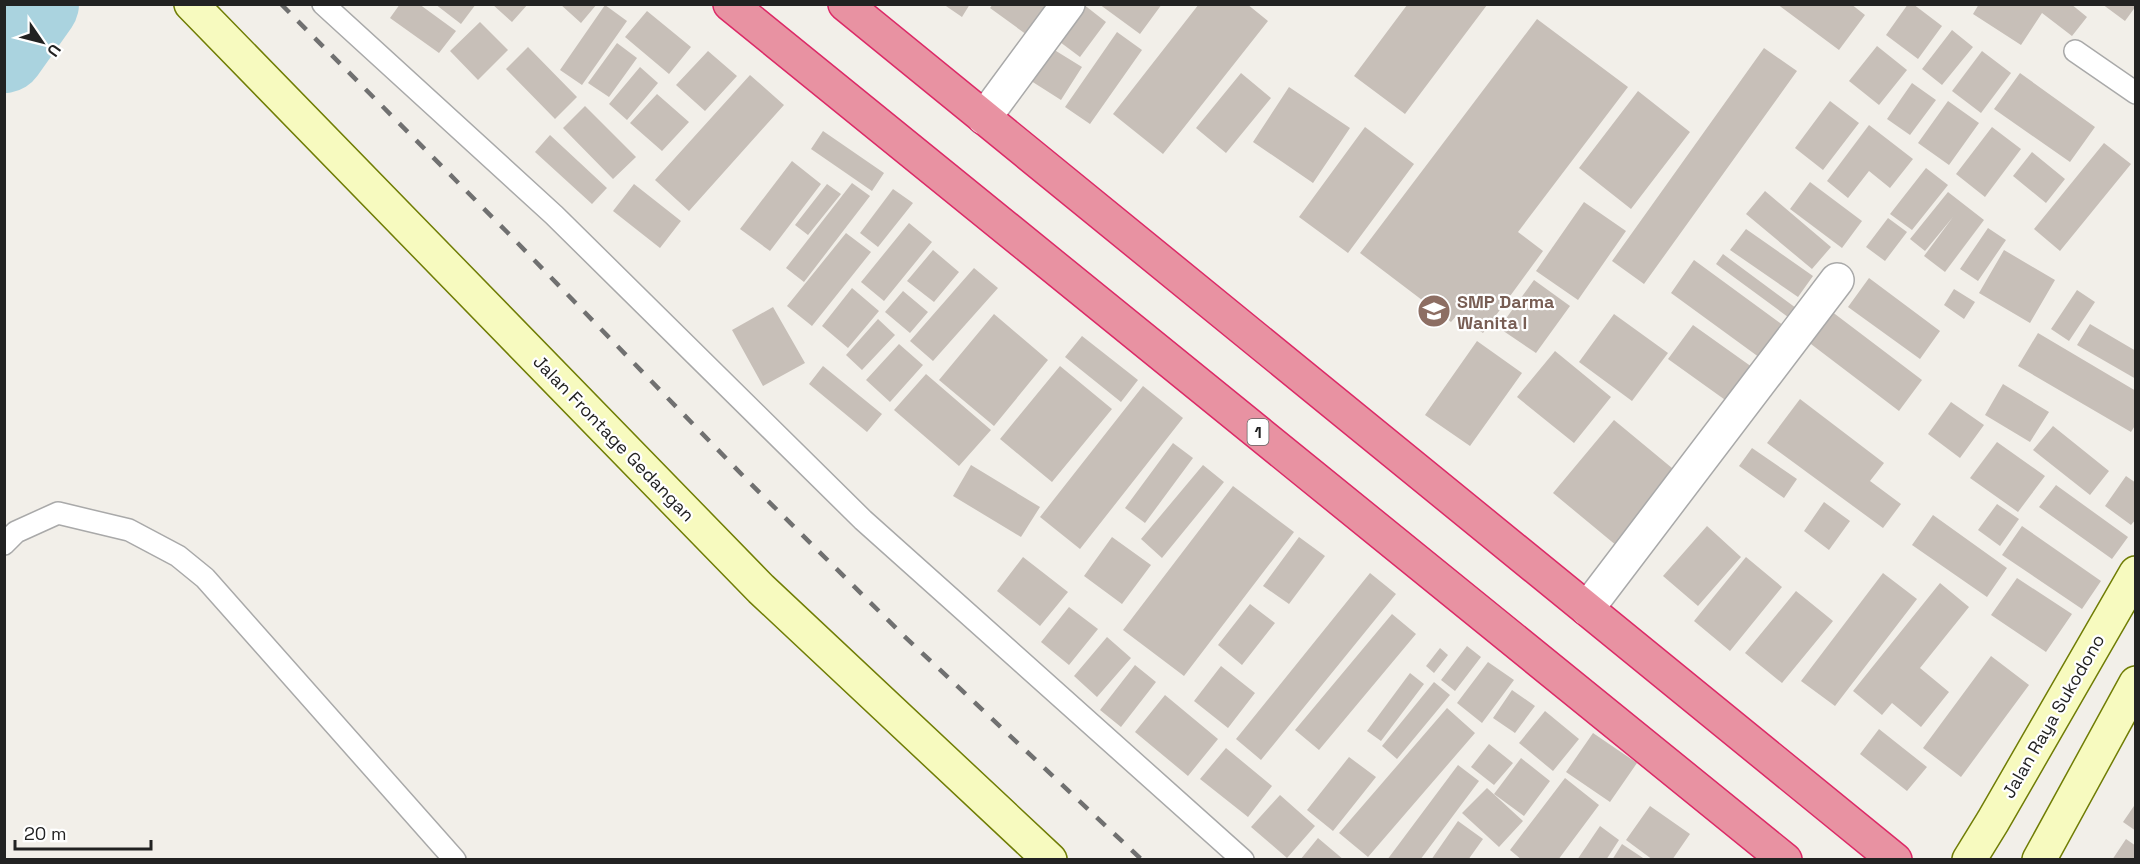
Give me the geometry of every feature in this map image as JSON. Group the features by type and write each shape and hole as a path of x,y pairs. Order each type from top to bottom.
{"highway":[{"name":"1","path":"730,4 1785,860"},
{"path":"845,4 1895,860"}],"street":[{"name":"Jalan Frontage Gedangan","path":"191,4 761,589 1050,860"},
{"path":"984,118 1068,4"},
{"path":"1587,609 1837,280"},
{"name":"Jalan Raya Sukodono","path":"1969,860 2136,573"},
{"path":"2039,860 2136,683"}],"lane":[{"path":"323,4 554,215 862,520 1243,860"},
{"path":"2075,51 2136,93"},
{"path":"4,543 16,532 58,513 129,530 178,556 205,578 454,860"}],"building":[{"path":"400,4 419,4 456,31 439,53 390,18"},
{"path":"435,4 476,4 461,24"},
{"path":"492,4 528,4 512,22"},
{"path":"560,4 597,4 581,23"},
{"path":"943,4 970,4 962,17"},
{"path":"993,4 1059,4 1034,40 990,8"},
{"path":"1083,4 1106,22 1080,57 1056,39"},
{"path":"1099,4 1162,4 1140,34"},
{"path":"1199,4 1247,4 1268,21 1163,154 1113,114"},
{"path":"1777,4 1851,4 1865,15 1839,50"},
{"path":"1908,4 1913,4 1942,26 1918,59 1886,35"},
{"path":"1979,4 2071,4 2087,17 2072,36 2042,13 2021,45 1973,14"},
{"path":"2102,4 2136,4 2136,6 2125,21"},
{"path":"605,5 627,21 582,85 560,70"},
{"path":"1407,5 1487,5 1405,114 1354,76"},
{"path":"647,11 691,47 669,74 625,37"},
{"path":"1537,19 1628,87 1518,232 1543,251 1483,333 1457,315 1451,322 1360,253"},
{"path":"480,22 508,50 478,80 450,51"},
{"path":"1952,30 1973,47 1942,85 1922,69"},
{"path":"1117,32 1142,50 1090,124 1065,107"},
{"path":"617,43 637,58 609,97 588,83"},
{"path":"1048,46 1082,67 1061,100 1028,79"},
{"path":"1877,46 1907,70 1879,105 1849,81"},
{"path":"528,47 577,97 555,119 506,69"},
{"path":"1764,48 1797,71 1644,284 1612,261"},
{"path":"708,51 737,76 705,111 676,85"},
{"path":"1982,51 2011,73 1981,113 1952,91"},
{"path":"640,67 658,83 627,120 609,104"},
{"path":"1241,73 1271,98 1226,153 1196,128"},
{"path":"2020,73 2095,127 2070,162 1994,109"},
{"path":"750,75 784,105 689,211 655,180"},
{"path":"1912,83 1936,100 1910,135 1887,119"},
{"path":"1289,87 1350,128 1313,183 1253,142"},
{"path":"1638,91 1690,132 1631,209 1579,168"},
{"path":"657,94 689,122 662,151 630,123"},
{"path":"1830,101 1859,123 1823,170 1795,148"},
{"path":"1948,101 1979,123 1949,165 1918,143"},
{"path":"585,106 636,157 613,179 563,128"},
{"path":"1869,125 1913,159 1890,188 1869,171 1848,198 1827,181"},
{"path":"1365,127 1414,164 1348,253 1299,217"},
{"path":"1992,127 2021,149 1985,197 1956,174"},
{"path":"823,131 884,173 872,191 811,149"},
{"path":"550,135 607,188 592,204 535,152"},
{"path":"2104,143 2131,164 2060,251 2034,229"},
{"path":"2032,152 2065,179 2046,203 2013,176"},
{"path":"792,161 821,184 770,251 740,229"},
{"path":"1926,168 1948,185 1912,230 1890,214"},
{"path":"1810,182 1862,221 1842,248 1790,209"},
{"path":"852,183 870,196 804,282 786,268"},
{"path":"634,184 681,221 660,248 613,211"},
{"path":"827,184 841,194 808,235 795,225"},
{"path":"893,189 913,203 878,247 860,233"},
{"path":"1765,191 1831,247 1812,269 1746,214"},
{"path":"1948,192 1984,220 1945,272 1924,256 1953,217 1925,251 1910,239"},
{"path":"1584,202 1626,231 1578,300 1536,271"},
{"path":"1888,218 1907,232 1885,261 1866,247"},
{"path":"909,223 932,242 884,301 861,282"},
{"path":"1988,228 2006,240 1978,281 1960,269"},
{"path":"1746,229 1813,276 1798,297 1730,250"},
{"path":"846,233 871,252 812,326 787,306"},
{"path":"933,250 959,272 934,302 907,281"},
{"path":"2004,250 2055,280 2030,323 1979,293"},
{"path":"1723,254 1796,308 1788,317 1716,264"},
{"path":"1694,260 1791,331 1767,363 1671,293"},
{"path":"974,268 998,288 933,361 910,341"},
{"path":"1869,278 1940,331 1920,359 1848,307"},
{"path":"1534,280 1570,306 1536,353 1499,328"},
{"path":"852,288 879,311 848,348 822,326"},
{"path":"1954,289 1975,302 1964,319 1944,305"},
{"path":"2077,290 2095,302 2069,341 2051,329"},
{"path":"903,291 928,312 910,333 885,312"},
{"path":"773,307 805,363 763,386 732,330"},
{"path":"1831,311 1922,380 1899,411 1807,341"},
{"path":"994,314 1048,360 994,426 939,380"},
{"path":"1614,314 1668,353 1632,401 1579,362"},
{"path":"878,319 895,335 862,370 846,355"},
{"path":"2090,324 2136,351 2136,379 2077,345"},
{"path":"1693,325 1759,372 1735,407 1668,359"},
{"path":"2038,333 2136,391 2136,424 2131,432 2018,366"},
{"path":"1082,336 1138,380 1121,402 1065,357"},
{"path":"1477,341 1522,373 1470,446 1425,415"},
{"path":"899,344 923,365 890,402 866,380"},
{"path":"1555,351 1611,397 1574,443 1517,397"},
{"path":"823,366 882,414 867,432 809,384"},
{"path":"1060,366 1112,409 1052,482 1000,439"},
{"path":"926,374 991,430 959,466 894,410"},
{"path":"2003,384 2049,412 2030,442 1985,415"},
{"path":"1143,386 1183,418 1080,549 1040,517"},
{"path":"1800,399 1884,463 1870,481 1901,504 1883,528 1767,443"},
{"path":"1951,402 1984,425 1960,458 1928,434"},
{"path":"1614,420 1678,473 1617,546 1553,493"},
{"path":"2053,426 2109,471 2090,495 2033,450"},
{"path":"1997,442 2045,476 2018,512 1970,478"},
{"path":"1173,443 1193,458 1145,523 1125,508"},
{"path":"1752,448 1797,479 1784,498 1739,466"},
{"path":"971,465 1040,507 1021,537 953,496"},
{"path":"1203,465 1224,482 1162,558 1141,539"},
{"path":"2126,476 2136,483 2136,519 2131,525 2105,506"},
{"path":"2056,485 2128,537 2112,559 2039,507"},
{"path":"1233,486 1294,532 1184,676 1123,630"},
{"path":"1824,502 1850,521 1829,550 1804,531"},
{"path":"1997,504 2019,519 2000,546 1978,530"},
{"path":"1933,515 2007,568 1987,597 1912,545"},
{"path":"1707,526 1741,557 1698,606 1663,576"},
{"path":"2022,526 2101,581 2082,609 2002,555"},
{"path":"1112,537 1151,565 1122,604 1084,576"},
{"path":"1299,537 1325,556 1289,604 1263,586"},
{"path":"1023,557 1068,592 1040,626 997,591"},
{"path":"1746,557 1782,587 1730,651 1694,621"},
{"path":"1370,573 1396,594 1261,760 1236,739"},
{"path":"1883,573 1917,599 1835,706 1801,681"},
{"path":"2017,578 2072,614 2046,652 1991,615"},
{"path":"1940,583 1969,607 1920,668 1949,692 1921,727 1892,703 1882,715 1853,691"},
{"path":"1796,591 1833,621 1782,683 1745,653"},
{"path":"1250,604 1275,623 1242,665 1218,645"},
{"path":"1069,607 1098,629 1069,665 1041,642"},
{"path":"1392,614 1416,634 1319,750 1295,730"},
{"path":"1107,637 1131,658 1097,697 1074,676"},
{"path":"1467,646 1481,657 1455,691 1441,680"},
{"path":"1440,648 1448,655 1434,673 1426,666"},
{"path":"1991,656 2029,685 1961,777 1923,748"},
{"path":"1488,662 1514,680 1482,723 1457,703"},
{"path":"1135,665 1156,682 1121,727 1100,710"},
{"path":"1221,666 1255,693 1228,728 1194,701"},
{"path":"1410,673 1424,684 1381,741 1367,731"},
{"path":"1434,682 1450,695 1397,759 1382,746"},
{"path":"1512,690 1535,706 1515,733 1493,718"},
{"path":"1165,695 1218,739 1188,776 1135,732"},
{"path":"1447,708 1475,733 1368,857 1339,833"},
{"path":"1545,711 1579,739 1553,771 1519,743"},
{"path":"1879,729 1927,767 1907,791 1860,754"},
{"path":"1593,733 1637,763 1610,802 1566,772"},
{"path":"1489,744 1513,763 1494,785 1471,767"},
{"path":"1226,748 1272,786 1248,817 1200,779"},
{"path":"1349,757 1376,777 1333,831 1307,810"},
{"path":"1521,758 1550,781 1524,816 1494,794"},
{"path":"1458,765 1479,781 1420,860 1387,860"},
{"path":"1565,778 1599,805 1558,860 1522,860 1510,850"},
{"path":"1487,788 1523,821 1499,847 1462,813"},
{"path":"1280,795 1315,826 1287,858 1251,827"},
{"path":"2136,803 2136,831 2123,822"},
{"path":"1650,806 1690,834 1672,860 1653,860 1626,840"},
{"path":"1458,821 1483,839 1468,860 1431,860"},
{"path":"1600,826 1619,840 1606,860 1577,860"},
{"path":"1318,838 1344,860 1300,860"},
{"path":"2126,839 2136,846 2136,860 2112,860"},
{"path":"1622,844 1646,860 1612,860"}],"waterway":[{"path":"4,52 38,4"}],"railway":[{"path":"281,4 507,232 750,483 903,635 1142,860"}],"place":[{"name":"SMP Darma Wanita I","path":"1434,311"}]}
